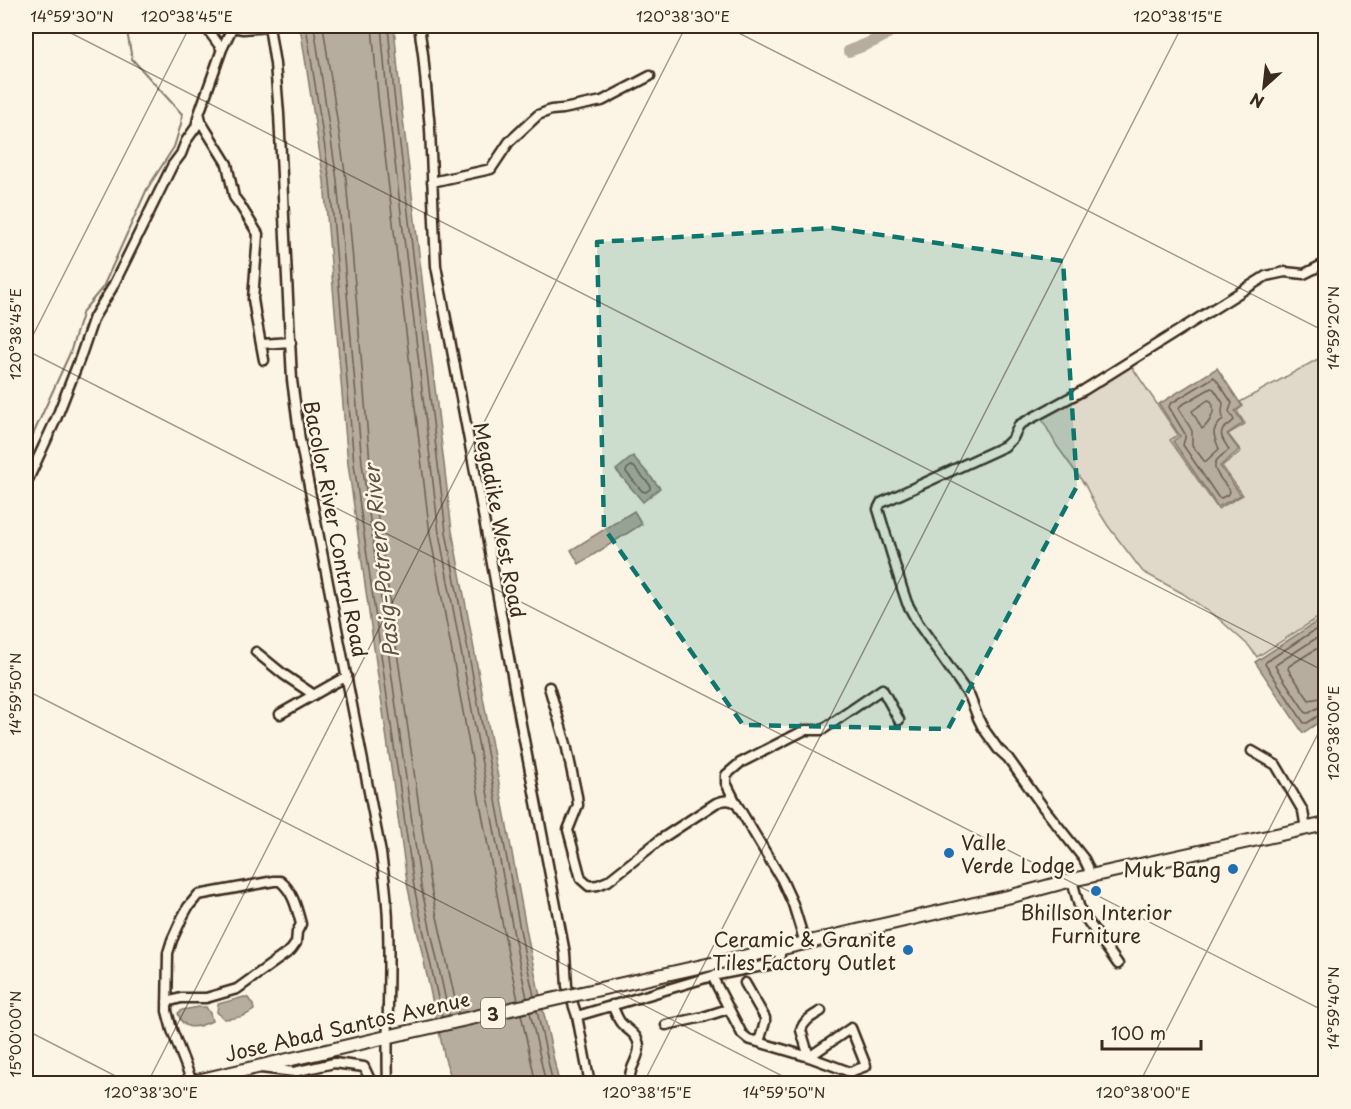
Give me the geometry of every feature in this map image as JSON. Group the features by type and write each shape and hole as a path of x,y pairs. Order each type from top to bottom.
{"highway":[{"name":"Jose Abad Santos Avenue","path":"188,1082 1326,824"}],"street":[{"path":"205,26 222,49"},
{"path":"26,484 81,358 94,317 112,288 172,165 196,127 232,26 243,29 269,26"},
{"name":"Bacolor River Control Road","path":"269,26 276,79 292,380 300,440 381,853 386,893 389,969 388,1083"},
{"name":"Megadike West Road","path":"419,26 429,109 436,266 566,960 567,986 577,1016 590,1083"},
{"path":"432,182 491,169 509,142 538,115 551,110 563,110 602,101 650,76"},
{"path":"199,114 201,122 228,164 234,197 258,234 253,299 264,360"},
{"path":"1089,876 1084,859 983,728 970,697 918,623 902,588 879,506 881,503 1005,446 1013,438 1018,425 1084,390 1266,276 1285,272 1304,274 1326,263"},
{"path":"262,344 291,342"},
{"path":"256,652 314,695"},
{"path":"280,714 347,676"},
{"path":"549,687 566,744 577,795 578,805 568,830 581,879 589,886 608,881 661,839 716,803 730,800 736,803"},
{"path":"805,943 793,904 782,880 736,803 726,783 726,775 740,763 805,730 822,730 882,688 899,720"},
{"path":"1252,751 1276,765 1303,811 1306,829"},
{"path":"1072,880 1082,913 1118,964"},
{"path":"168,1002 181,998 206,998 237,989 291,950 296,944 297,932 301,924 293,900 280,881 198,895 188,907 172,940 168,953 168,1002 168,1011 188,1082"},
{"path":"577,1016 712,976 773,964 779,960 780,949"},
{"path":"712,976 742,1034 748,1039 850,1072 866,1066 851,1028 809,1057"},
{"path":"745,983 765,1018 759,1042"},
{"path":"612,1005 620,1022 636,1036 639,1044 639,1050 629,1075 631,1083"},
{"path":"666,1025 729,1009"},
{"path":"809,1057 801,1030 802,1026 821,1011"},
{"path":"254,1067 294,1072 334,1063 364,1067 372,1083"}],"highlighted area":[{"path":"833,228 1063,261 1077,486 948,729 743,725 604,528 597,242"}],"shaded area":[{"path":"1325,355 1325,625 1319,617 1257,657 1249,646 1218,618 1182,593 1143,572 1108,526 1085,485 1057,446 1038,412 1130,364 1178,435 1170,440 1218,509 1243,495 1222,466 1241,451 1228,434 1245,424 1237,411 1243,406 1240,402"}],"water":[{"name":"Pasig-Potrero River","path":"300,26 394,26 452,531 531,955 559,1083 453,1083 445,1059 408,888 348,464 324,181"},
{"path":"1217,368 1242,406 1235,411 1243,423 1227,434 1239,450 1220,466 1241,495 1218,507 1173,441 1180,436 1159,404"},
{"path":"633,456 660,488 643,502 616,470"},
{"path":"634,511 642,524 579,564 571,550"},
{"path":"1319,620 1325,630 1325,718 1303,733 1255,662"},
{"path":"248,998 254,1010 236,1018 224,1019 217,1012 218,1004"},
{"path":"206,1007 212,1021 196,1027 183,1023 178,1013"}],"waterway":[{"path":"26,450 70,353 83,311 103,287 147,189 174,147 181,124 182,114 132,59 126,26"},
{"path":"849,51 880,38 895,26"}],"place":[{"name":"Valle Verde Lodge","path":"949,853"},
{"name":"Muk Bang","path":"1233,869"},
{"name":"Bhillson Interior Furniture","path":"1096,891"},
{"name":"Ceramic & Granite Tiles Factory Outlet","path":"908,950"}]}
